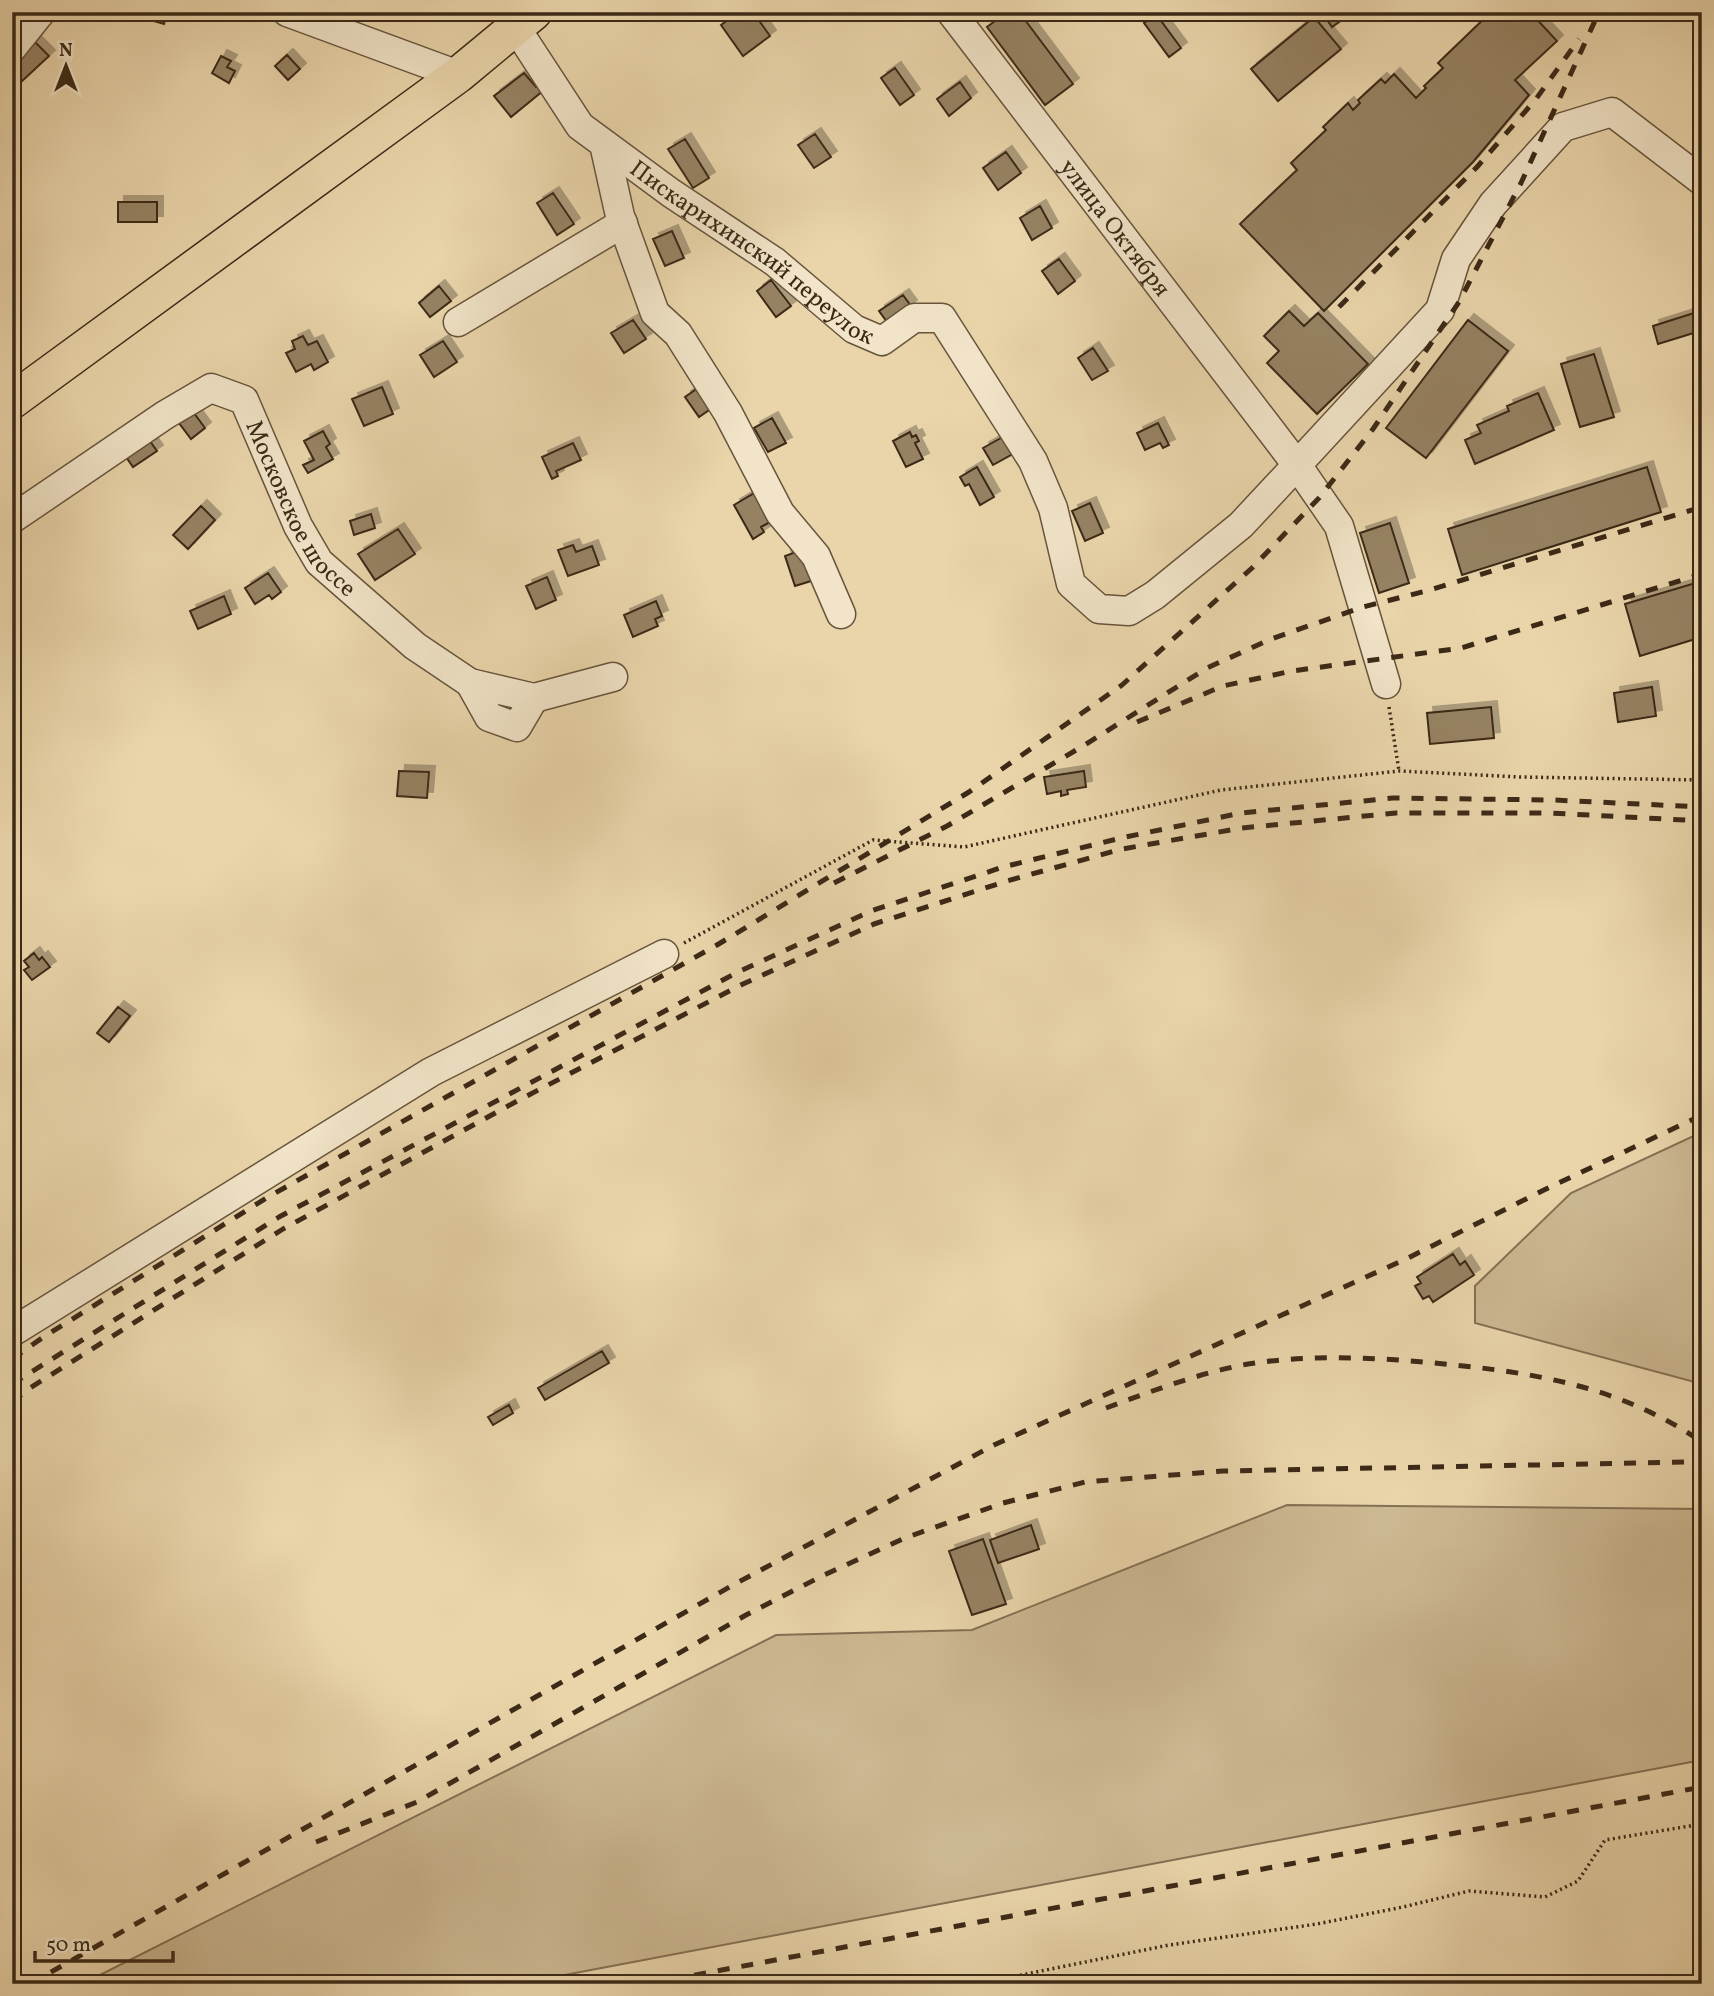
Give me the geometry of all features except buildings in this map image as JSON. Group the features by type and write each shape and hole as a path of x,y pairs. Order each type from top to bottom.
{"main road":[{"path":"12,401 458,75 525,20"}],"street":[{"path":"12,48 41,12"},
{"path":"288,12 458,75"},
{"name":"улица Октября","path":"950,12 1289,455 1339,526 1386,684"},
{"name":"Пискарихинский переулок","path":"525,20 580,126 671,193 775,262 855,329 882,341 914,318 942,318 1033,461 1053,508 1071,584 1099,610 1129,611 1155,595 1241,525 1289,455"},
{"path":"1289,455 1440,310 1456,259 1493,204 1563,127 1612,112 1702,181"},
{"name":"Пискарихинский переулок","path":"604,144 623,223 654,313 678,334 728,413 779,513 816,556 841,614"},
{"path":"458,322 623,223"},
{"name":"Московское шоссе","path":"12,519 165,415 211,388 244,400 298,526 319,562 415,646 470,683 534,698 614,677"},
{"path":"12,1332 431,1072 664,954"}],"path":[{"path":"1386,684 1399,771"},
{"path":"664,954 873,840 964,847 1221,790 1399,771 1520,777 1702,780"},
{"path":"977,1984 1169,1944 1329,1922 1469,1891 1545,1897 1578,1881 1605,1840 1702,1824"}],"shaded area":[{"path":"1702,1132 1702,1384 1475,1323 1475,1286 1571,1193"},
{"path":"1287,1505 1702,1509 1702,1760 517,1984 82,1984 776,1635 972,1630"}],"railway":[{"path":"12,1359 268,1197 717,945 969,792 1122,685 1252,568 1319,498 1373,429 1459,302 1521,183 1599,12"},
{"path":"1339,307 1477,167 1536,99 1579,39"},
{"path":"834,883 947,826 1083,746 1207,668 1271,639 1363,607 1430,590 1702,507"},
{"path":"1137,722 1223,686 1292,671 1461,648 1702,574"},
{"path":"12,1384 279,1217 738,972 871,911 1003,867 1121,838 1241,813 1393,798 1553,800 1702,807"},
{"path":"12,1402 30,1388 283,1229 519,1100 743,984 874,924 1007,881 1122,849 1242,828 1396,813 1550,813 1702,821"},
{"path":"30,1984 733,1585 994,1445 1406,1259 1702,1115"},
{"path":"1106,1408 1194,1377 1248,1364 1314,1358 1379,1359 1497,1370 1568,1383 1636,1406 1702,1442"},
{"path":"316,1842 417,1802 746,1615 824,1575 905,1538 1003,1503 1085,1482 1223,1471 1689,1462"},
{"path":"647,1984 1702,1787"}]}
